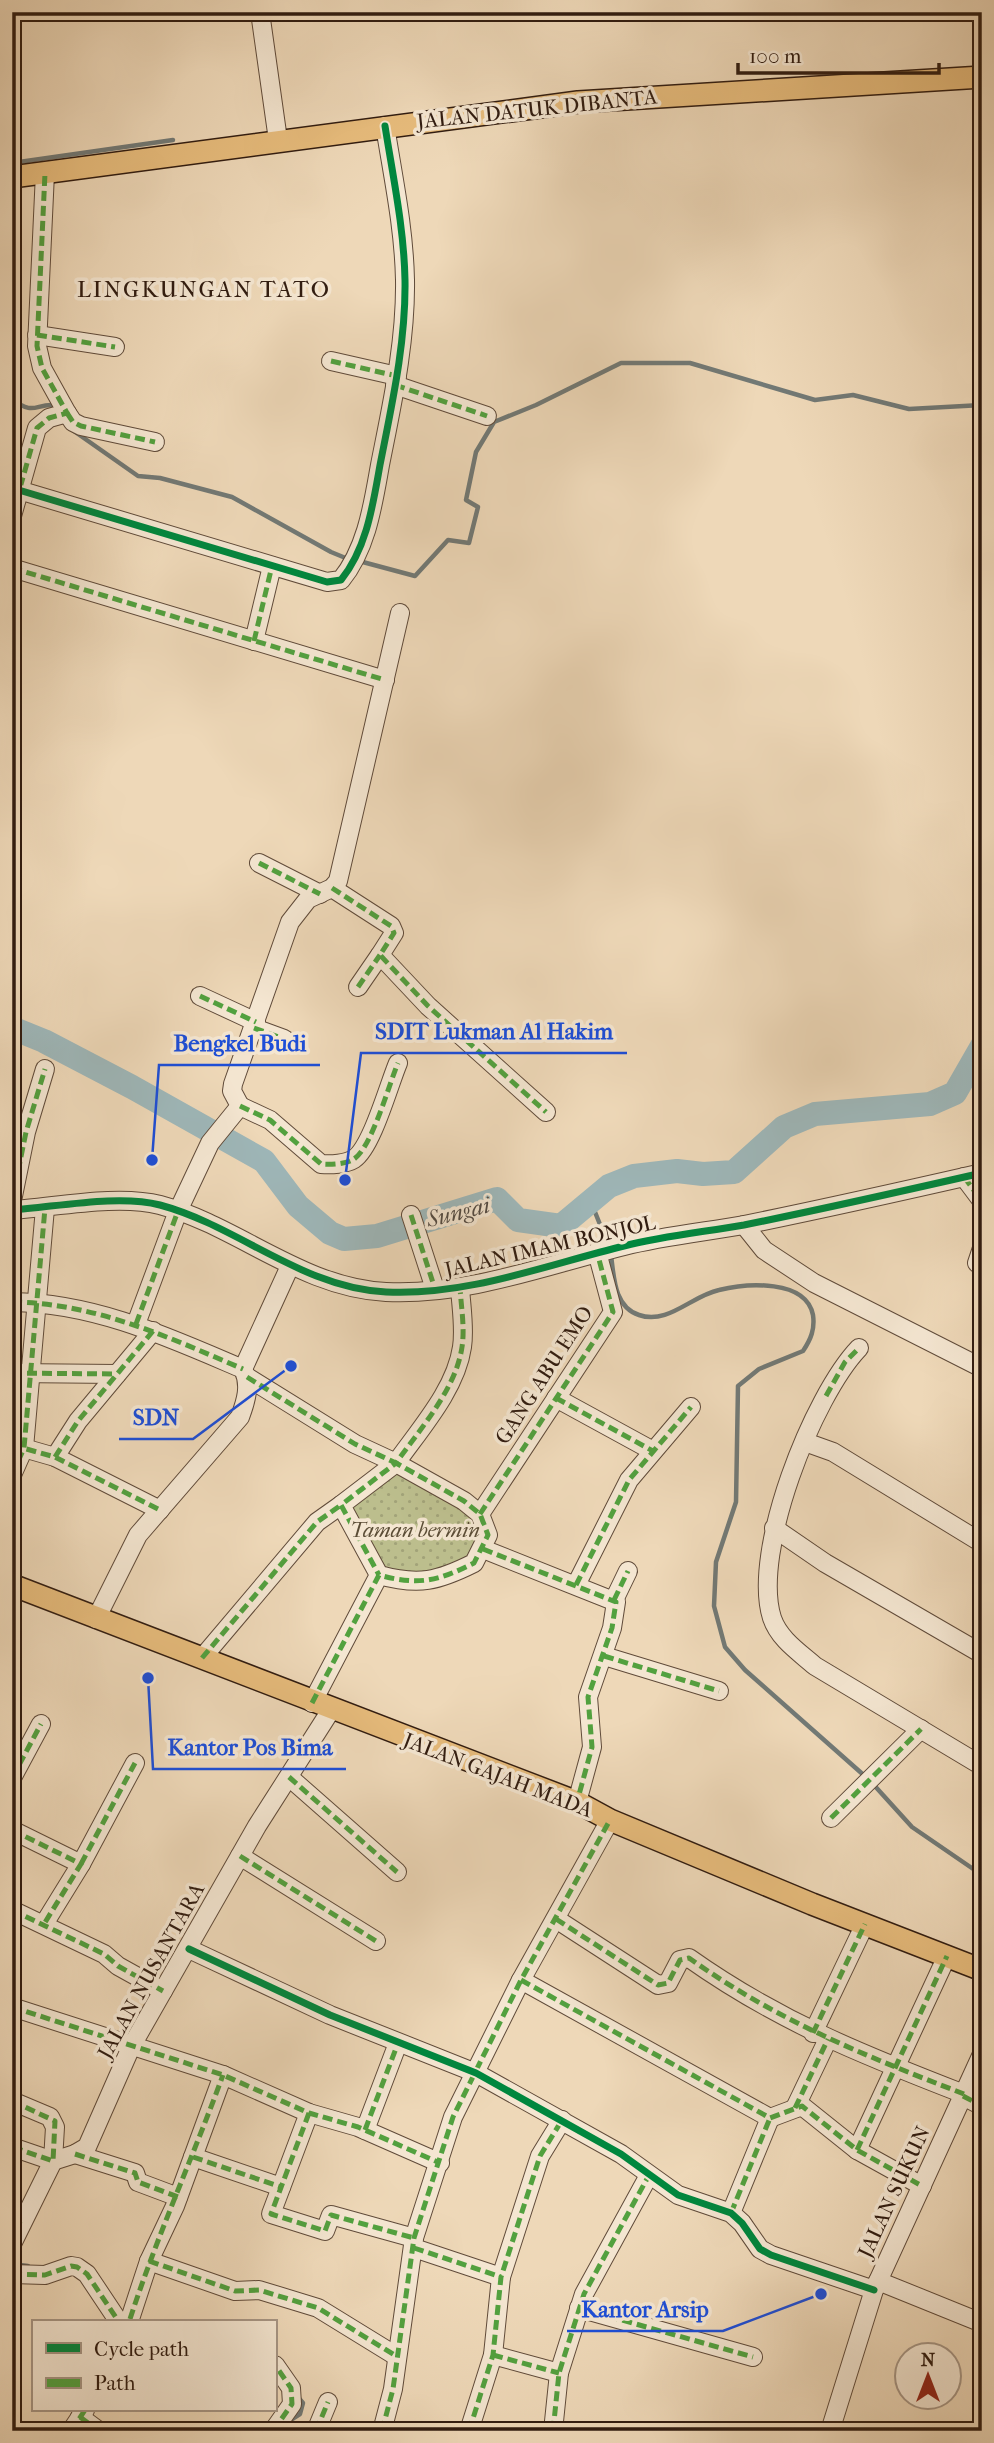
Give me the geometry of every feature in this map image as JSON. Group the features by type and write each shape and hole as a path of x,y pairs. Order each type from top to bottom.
{"main road":[{"name":"JALAN DATUK DIBANTA","path":"12,177 578,102 982,77"},
{"name":"JALAN GAJAH MADA","path":"12,1585 322,1707 577,1802 610,1820 982,1970"}],"street":[{"path":"260,12 278,140"},
{"path":"16,490 327,582 341,580 347,573 370,514 396,380 405,307 404,248 385,126"},
{"path":"46,173 37,335 42,368 73,422 155,442"},
{"path":"37,335 115,347"},
{"path":"331,361 396,380 487,416"},
{"path":"12,516 16,490 37,428 49,418 67,413"},
{"path":"254,641 272,566"},
{"path":"12,568 385,680"},
{"path":"398,1063 358,1157 349,1162 321,1164 270,1120 240,1106 232,1091 290,922 300,905 338,881 400,612"},
{"path":"259,863 326,891 391,926 394,933 358,986"},
{"path":"380,956 428,1006 546,1112"},
{"path":"200,996 285,1039"},
{"path":"12,1201 26,1132 46,1069"},
{"path":"55,1457 78,1421 117,1374 145,1328 178,1211 210,1143 226,1128 240,1106"},
{"name":"JALAN IMAM BONJOL","path":"12,1210 129,1202 178,1211 290,1266 338,1284 379,1291 435,1289 460,1287 607,1250 744,1225 982,1173"},
{"path":"964,1177 982,1201"},
{"path":"12,1475 18,1446 21,1373 34,1303 45,1208"},
{"path":"411,1216 435,1289"},
{"path":"744,1225 764,1250 814,1283 982,1368"},
{"name":"GANG ABU EMO","path":"480,1514 613,1312 607,1250"},
{"path":"96,1619 130,1547 240,1417 247,1398 245,1373 290,1266"},
{"path":"202,1658 317,1522 396,1463 440,1400 456,1367 463,1339 460,1287"},
{"path":"12,1302 86,1311 145,1328 245,1373 355,1444 396,1463 464,1501 480,1514 488,1535 474,1563 431,1581 407,1582 379,1575 341,1505"},
{"path":"859,1348 845,1362 805,1442 774,1528 769,1548 769,1599 772,1619 782,1636 815,1666 982,1766"},
{"path":"21,1373 117,1374"},
{"path":"556,1398 653,1451"},
{"path":"576,1585 629,1479 691,1407"},
{"path":"805,1442 842,1457 982,1543"},
{"path":"18,1446 55,1457 160,1510"},
{"path":"774,1528 825,1563 982,1654"},
{"path":"483,1549 614,1600"},
{"path":"577,1802 592,1747 588,1696 604,1656 616,1609 614,1600 628,1571"},
{"name":"JALAN NUSANTARA","path":"75,2154 87,2147 131,2047 240,1856 289,1777 379,1575"},
{"path":"604,1656 719,1691"},
{"path":"12,1778 41,1724"},
{"path":"831,1818 873,1773 921,1729"},
{"path":"44,1924 81,1864 135,1763"},
{"path":"289,1777 397,1872"},
{"path":"382,2431 394,2389 396,2356 414,2243 453,2117 521,1980 610,1820"},
{"path":"12,1830 81,1864"},
{"path":"240,1856 376,1941"},
{"path":"12,1910 104,1954 118,1966 163,1992"},
{"path":"556,1919 658,1985 668,1983 680,1960 689,1958 734,1990 820,2036 963,2095 982,2106"},
{"path":"795,2108 820,2036 865,1924"},
{"path":"188,1949 330,2015 476,2073 621,2154 648,2177 678,2195 731,2213 742,2223 760,2249 771,2255 876,2285 982,2323"},
{"path":"856,2150 947,1956"},
{"path":"521,1980 770,2118"},
{"path":"12,2007 223,2075 309,2113 365,2130 440,2163"},
{"path":"365,2130 398,2042"},
{"name":"JALAN SUKUN","path":"830,2431 876,2285 982,2054"},
{"path":"126,2320 178,2197 223,2075"},
{"path":"12,2101 55,2121 53,2161 17,2223 12,2244"},
{"path":"731,2213 770,2118 802,2106 856,2150 922,2186"},
{"path":"309,2113 271,2214 325,2231 331,2215 414,2243 501,2277"},
{"path":"469,2431 493,2355 501,2277 540,2156 562,2120"},
{"path":"12,2147 53,2161 75,2154 135,2173 138,2182 178,2197"},
{"path":"193,2157 281,2187"},
{"path":"553,2431 559,2372 579,2308 606,2249 648,2177"},
{"path":"149,2261 235,2291 259,2290 318,2308 396,2356"},
{"path":"12,2274 46,2275 71,2266 77,2267 87,2274 125,2320"},
{"path":"579,2308 753,2357"},
{"path":"493,2355 559,2372"},
{"path":"273,2431 292,2404 291,2388 276,2366"},
{"path":"316,2431 328,2402"},
{"path":"79,2419 99,2431"}],"green space":[{"name":"Taman bermin","path":"399,1468 412,1469 480,1523 479,1542 461,1565 443,1573 428,1575 388,1572 346,1506"}],"waterway":[{"path":"12,163 173,140"},
{"path":"359,561 415,576 448,540 469,543 478,507 466,500 476,452 494,422 536,405 621,363 690,363 815,400 853,395 909,409 982,405"},
{"path":"12,399 30,408 53,405"},
{"path":"71,429 138,476 160,478 232,497 348,559"},
{"name":"Sungai","path":"12,1028 44,1041 132,1087 264,1161 298,1206 330,1233 344,1239 377,1236 497,1199 518,1220 561,1226 609,1186 634,1176 677,1171 703,1174 734,1172 784,1127 815,1114 930,1104 955,1093 982,1046"},
{"path":"591,1202 609,1247"},
{"path":"611,1255 620,1298 624,1305 639,1315 660,1316 709,1293 759,1285 788,1289 808,1303 813,1315 813,1325 803,1351 759,1369 738,1386 736,1502 716,1562 714,1606 725,1647 745,1670 867,1778"},
{"path":"873,1784 912,1827 982,1875"},
{"path":"12,2264 28,2266"},
{"path":"289,2421 300,2414 303,2403 297,2396"}],"marked path":[{"path":"12,516 37,428 49,418 67,413 42,368 37,346 45,173"},
{"path":"37,335 115,347"},
{"path":"331,361 397,376"},
{"path":"395,385 487,416"},
{"path":"67,413 73,422 81,426 155,442"},
{"path":"254,641 272,566"},
{"path":"12,568 385,680"},
{"path":"259,863 320,894"},
{"path":"332,888 391,926 394,933 380,955 428,1006 546,1112"},
{"path":"358,987 380,955"},
{"path":"200,996 256,1022"},
{"path":"254,1028 284,1039"},
{"path":"240,1106 270,1120 321,1164 347,1162 354,1159 367,1142 398,1063"},
{"path":"12,1201 26,1132 45,1069"},
{"path":"964,1177 982,1201"},
{"path":"12,1475 24,1448 45,1208"},
{"path":"136,1324 178,1211"},
{"path":"411,1215 435,1289"},
{"path":"977,1263 982,1248"},
{"path":"480,1514 613,1312 597,1252"},
{"path":"247,1377 355,1444 396,1463 436,1408 453,1378 462,1347 460,1287"},
{"path":"12,1302 73,1308 102,1315 159,1334 243,1369"},
{"path":"55,1457 78,1421 153,1331"},
{"path":"826,1396 845,1362 859,1348"},
{"path":"12,1373 117,1374"},
{"path":"556,1398 653,1451"},
{"path":"576,1585 629,1480 691,1407"},
{"path":"12,1445 55,1457 160,1510"},
{"path":"312,1703 379,1575 406,1580 428,1580 474,1563 488,1535 480,1514 464,1501 396,1463 341,1505 379,1575"},
{"path":"202,1658 317,1522 341,1505"},
{"path":"483,1549 616,1602 612,1628 588,1697 592,1747 577,1802"},
{"path":"614,1600 628,1571"},
{"path":"604,1656 719,1691"},
{"path":"12,1778 41,1724"},
{"path":"831,1818 921,1729"},
{"path":"81,1864 135,1763"},
{"path":"289,1777 397,1872"},
{"path":"382,2431 393,2389 414,2238 453,2117 521,1980 610,1820"},
{"path":"12,1830 81,1864 44,1924"},
{"path":"240,1856 376,1941"},
{"path":"12,1910 104,1954 118,1966 163,1991"},
{"path":"556,1919 658,1985 668,1983 680,1960 689,1958 755,2000 822,2035 964,2094"},
{"path":"813,2033 865,1924"},
{"path":"857,2150 947,1956"},
{"path":"521,1980 770,2118 802,2106 857,2150 922,2186"},
{"path":"12,2007 223,2075 309,2113 358,2127 440,2163"},
{"path":"795,2108 828,2039"},
{"path":"365,2130 398,2043"},
{"path":"130,2319 223,2075"},
{"path":"963,2096 982,2106"},
{"path":"12,2101 55,2121 53,2161 12,2147"},
{"path":"309,2113 271,2214 325,2231 331,2215 414,2238"},
{"path":"731,2213 770,2118"},
{"path":"469,2431 493,2355 501,2277 540,2156 562,2120"},
{"path":"75,2154 135,2173 138,2182 178,2197"},
{"path":"193,2157 281,2187"},
{"path":"553,2431 559,2373 584,2294 648,2177"},
{"path":"12,2222 22,2225"},
{"path":"414,2248 501,2277"},
{"path":"149,2261 235,2291 259,2290 318,2308 396,2356"},
{"path":"12,2274 45,2275 71,2266 77,2267 87,2274 118,2320"},
{"path":"579,2308 753,2357"},
{"path":"493,2355 559,2373"},
{"path":"273,2431 292,2404 291,2388 276,2366"},
{"path":"316,2431 328,2402"},
{"path":"71,2431 84,2412"},
{"path":"80,2417 99,2431"}],"cycle path":[{"path":"12,488 327,582 341,580 357,554 371,510 401,350 405,303 403,241 385,126"},
{"path":"12,1210 106,1201 160,1205 216,1227 326,1280 355,1288 416,1292 506,1278 639,1243 744,1225 982,1173"},
{"path":"189,1949 330,2015 476,2073 621,2154 678,2195 731,2213 742,2223 760,2249 771,2255 874,2290"}],"place":[{"name":"Bengkel Budi","path":"152,1160"},
{"name":"SDIT Lukman Al Hakim","path":"345,1180"},
{"name":"SDN","path":"291,1366"},
{"name":"Kantor Pos Bima","path":"148,1678"},
{"name":"Kantor Arsip","path":"821,2294"}],"district":[{"name":"LINGKUNGAN TATO","path":"204,289"}]}
